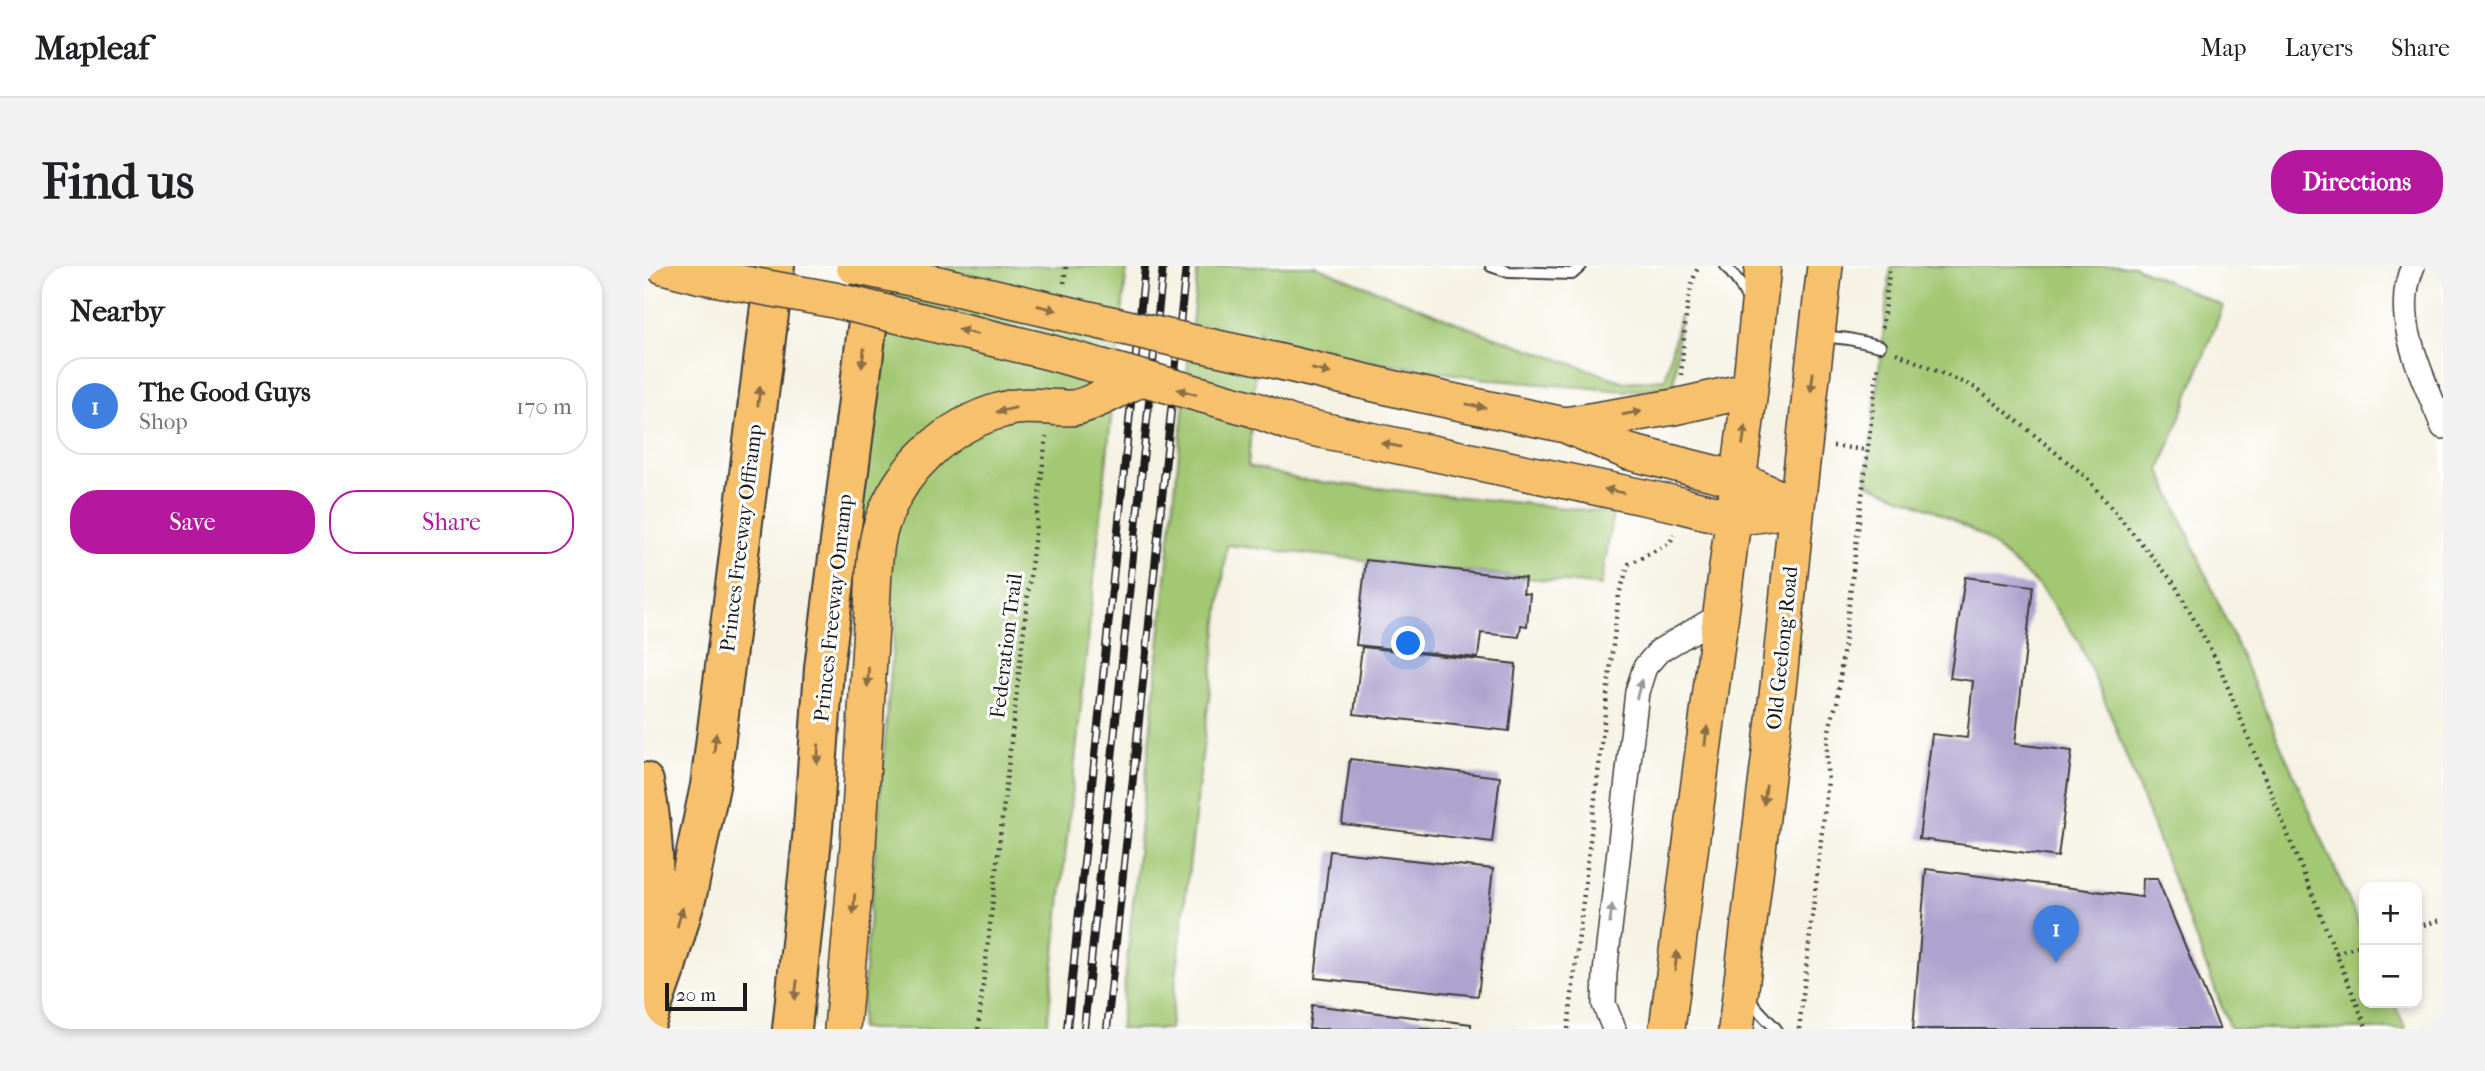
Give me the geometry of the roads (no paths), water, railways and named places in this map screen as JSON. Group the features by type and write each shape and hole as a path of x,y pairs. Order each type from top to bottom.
{"highway":[{"name":"Princes Freeway Offramp","path":"645,1029 687,895 705,811 775,266"},
{"name":"Princes Freeway Onramp","path":"792,1029 813,830 824,668 875,266"},
{"path":"942,266 962,284 981,292"},
{"path":"644,782 653,876 652,925 644,976"}],"main road":[{"path":"663,266 879,310 1045,351 1253,409 1293,425 1733,516 1761,516 1797,506"},
{"path":"854,266 981,292 1160,336 1565,425 1629,452 1737,479 1797,506"},
{"path":"1667,1029 1722,614 1763,266"},
{"name":"Old Geelong Road","path":"1736,1029 1825,266"},
{"path":"842,1029 852,931 876,550 881,525 902,482 915,465 963,426 1002,410 1043,405 1074,408 1140,379"},
{"path":"1565,425 1674,407 1750,390"}],"street":[{"path":"2413,266 2408,277 2405,298 2406,321 2416,357 2443,428"},
{"path":"1614,1029 1604,1004 1605,973 1637,692 1645,667 1659,651 1722,614"}],"lane":[{"path":"1490,266 1509,272 1572,274 1581,266"},
{"path":"1726,266 1747,297 1757,328"},
{"path":"1817,336 1880,346"},
{"path":"1742,989 1753,1006 1776,1029"}],"railway":[{"path":"1067,1029 1145,266"},
{"path":"1084,1029 1163,266"},
{"path":"1107,1029 1186,266"}],"place":[{"name":"The Good Guys","path":"2056,963"}]}
